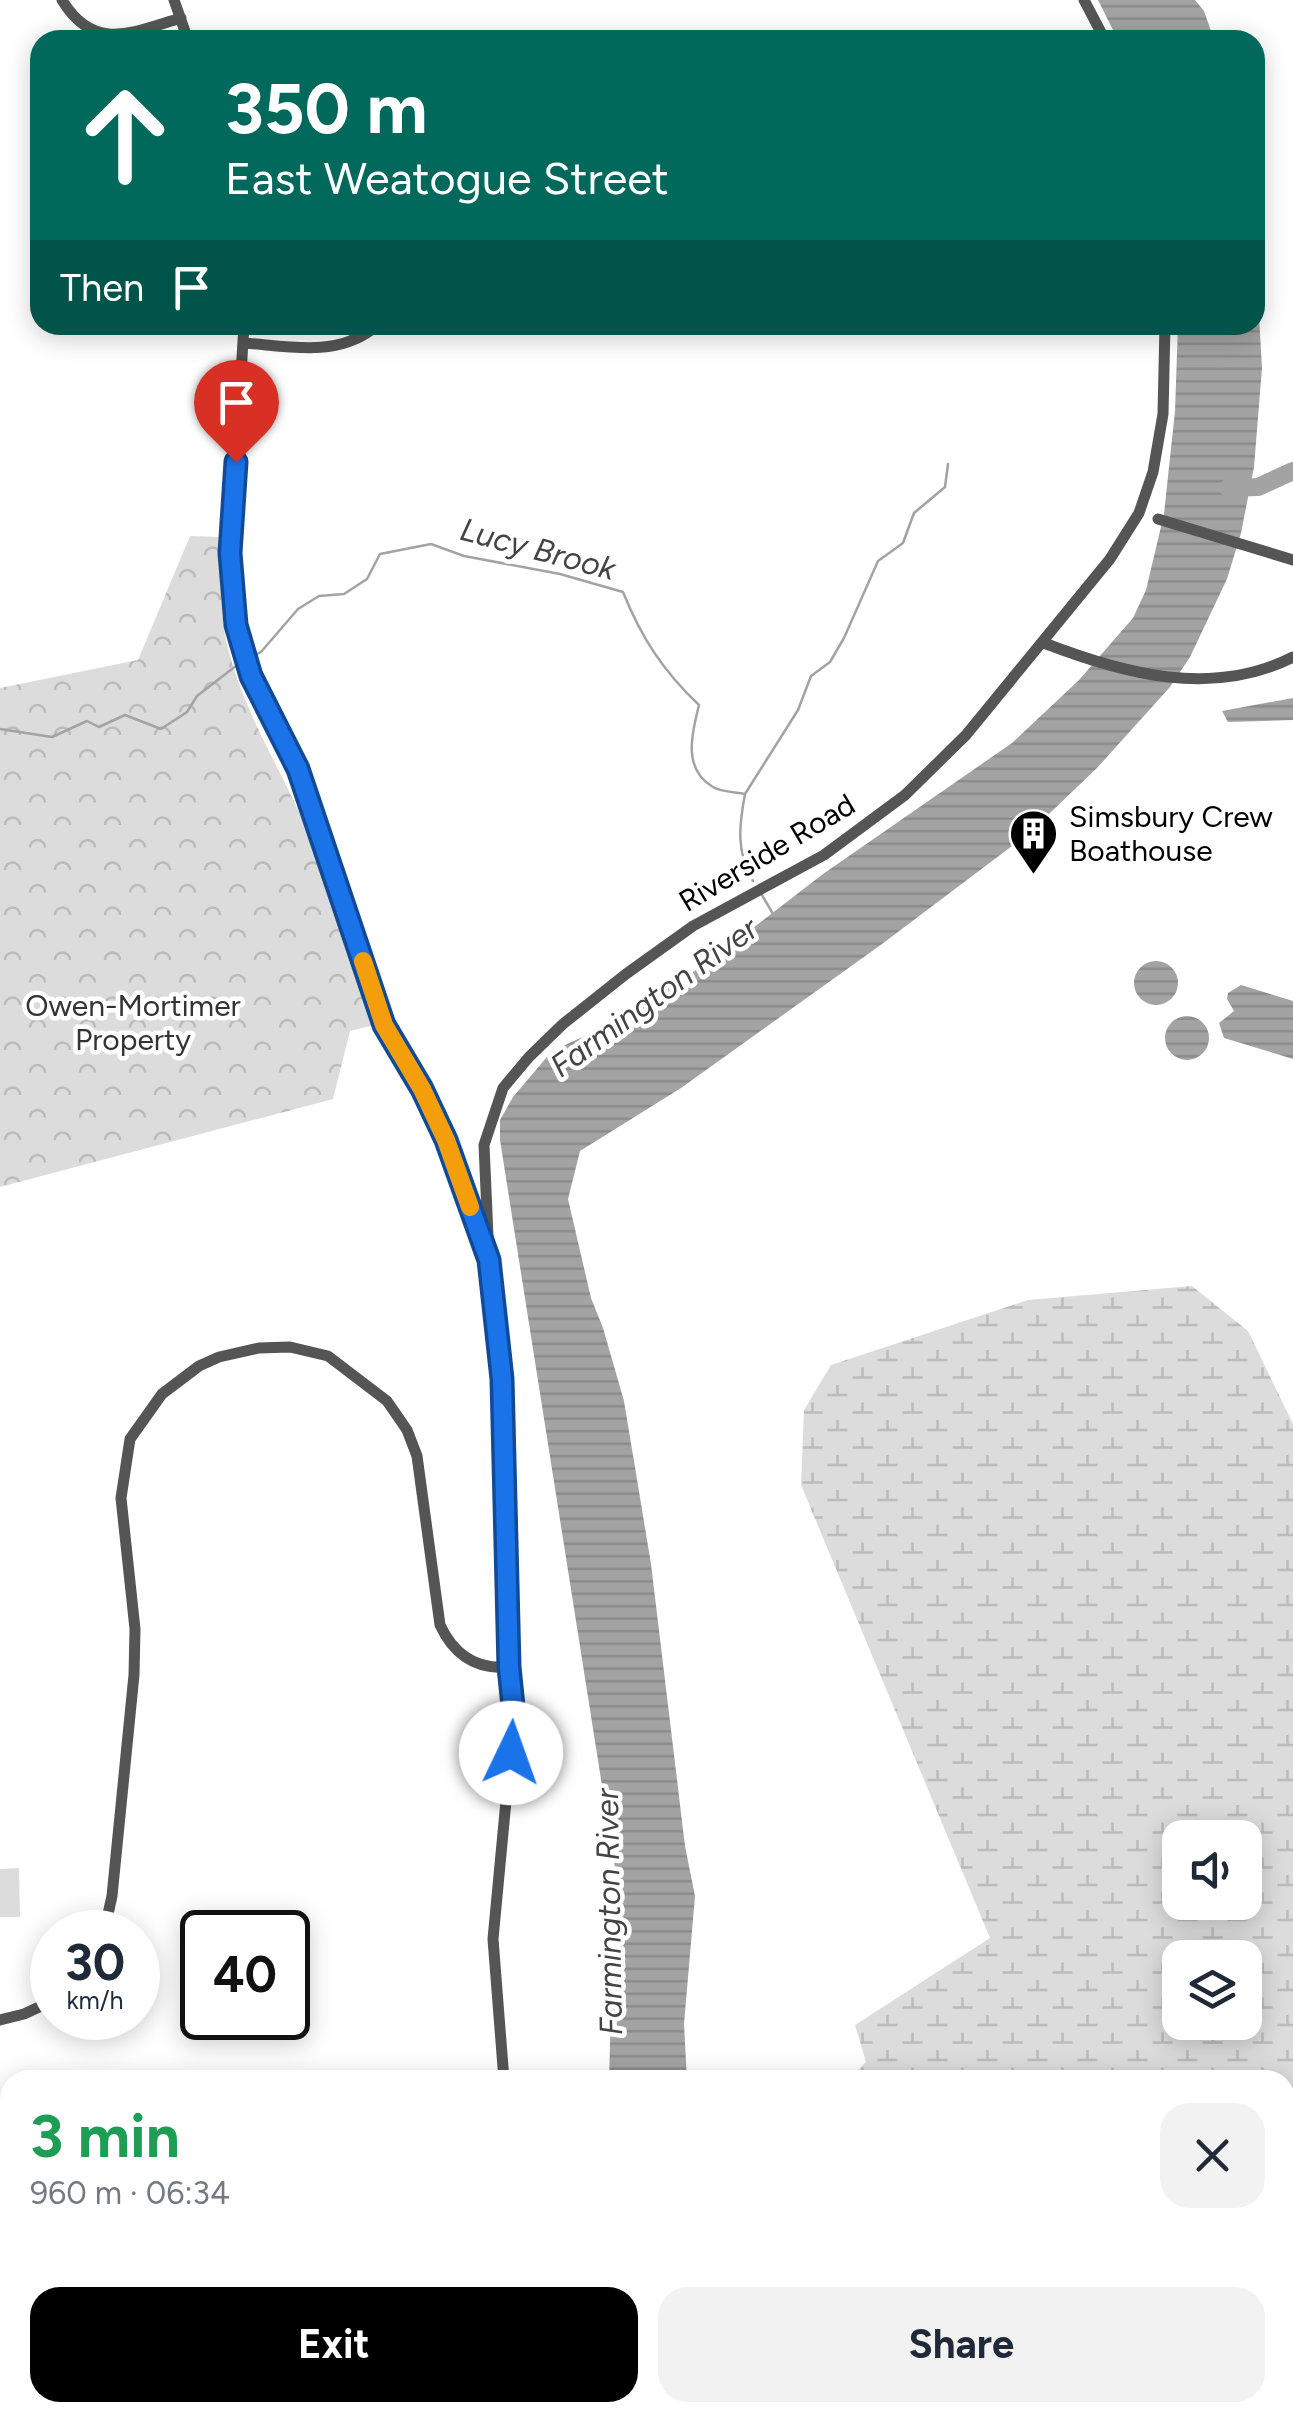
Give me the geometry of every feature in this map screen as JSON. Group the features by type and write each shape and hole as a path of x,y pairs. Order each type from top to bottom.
{"street":[{"path":"62,0 85,28 92,30"},
{"path":"174,0 185,30"},
{"path":"1084,0 1100,30"},
{"path":"140,30 181,18"},
{"path":"244,335 230,553 236,625 251,676 298,769 384,1025 422,1089 446,1140 489,1260 502,1379 509,1667 514,1716 493,1939 503,2070"},
{"path":"244,343 327,348 355,342 364,335"},
{"name":"Riverside Road","path":"489,1260 484,1145 504,1088 563,1024 693,926 824,854 905,795 966,735 1122,543 1145,498 1163,414 1164,335"},
{"path":"1158,519 1293,560"},
{"path":"1044,643 1090,659 1179,679 1245,675 1293,657"},
{"path":"109,1910 134,1675 135,1629 121,1498 130,1439 162,1394 199,1366 236,1352 290,1347 328,1356 386,1402 407,1430 417,1456 440,1625 446,1638 470,1662 484,1668 509,1667"},
{"path":"0,2020 30,2011"}],"green space":[{"name":"Owen-Mortimer Property","path":"190,536 222,537 222,610 229,652 248,706 321,864 374,1025 350,1031 333,1099 0,1187 0,688 138,660"},
{"path":"1192,1286 1248,1331 1293,1424 1293,2070 858,2070 866,2062 855,2025 990,1938 801,1485 804,1410 831,1365 1028,1300"},
{"path":"19,1868 20,1917 0,1917 0,1869"}],"water":[{"path":"1098,0 1195,0 1211,30 1113,30"},
{"name":"Farmington River","path":"1178,335 1260,335 1262,368 1254,467 1241,533 1227,579 1190,657 1170,687 1097,768 1028,834 681,1088 580,1151 568,1199 591,1298 624,1401 651,1564 685,1846 695,1896 684,2024 686,2070 609,2070 615,1868 500,1140 500,1120 513,1097 552,1051 615,1022 710,961 823,874 1012,743 1079,680 1133,618 1146,590 1164,514 1175,411"},
{"path":"1293,698 1293,720 1228,722 1222,711"},
{"path":"1156,961 1171,968 1178,983 1171,998 1156,1005 1141,998 1134,983 1141,968"},
{"path":"1241,985 1293,1001 1293,1059 1224,1038 1219,1023 1234,1011 1228,993"},
{"path":"1187,1016 1202,1023 1209,1038 1202,1053 1187,1060 1172,1053 1165,1038 1172,1023"}],"waterway":[{"path":"745,794 798,710 811,676 830,662 844,638 878,561 903,543 914,513 945,487 948,464"},
{"path":"1228,488 1258,487 1293,471"},
{"name":"Lucy Brook","path":"253,656 261,652 298,609 319,596 344,594 367,579 380,554 431,544 464,556 560,574 623,592 654,653 699,705 692,750 697,771 716,789 745,794 740,839 753,881"},
{"name":"Lucy Brook","path":"0,729 52,737 87,721 99,727 125,715 161,729 187,712 197,696 241,662"},
{"name":"Lucy Brook","path":"762,895 773,914"}],"slow traffic":[{"path":"363,961 384,1025 422,1089 446,1140 470,1207"}],"place":[{"name":"Simsbury Crew Boathouse","path":"1034,876"}],"route":[{"path":"236,462 230,553 236,625 251,676 298,769 384,1025 422,1089 446,1140 489,1260 502,1379 509,1667 514,1716 511,1753"}]}
